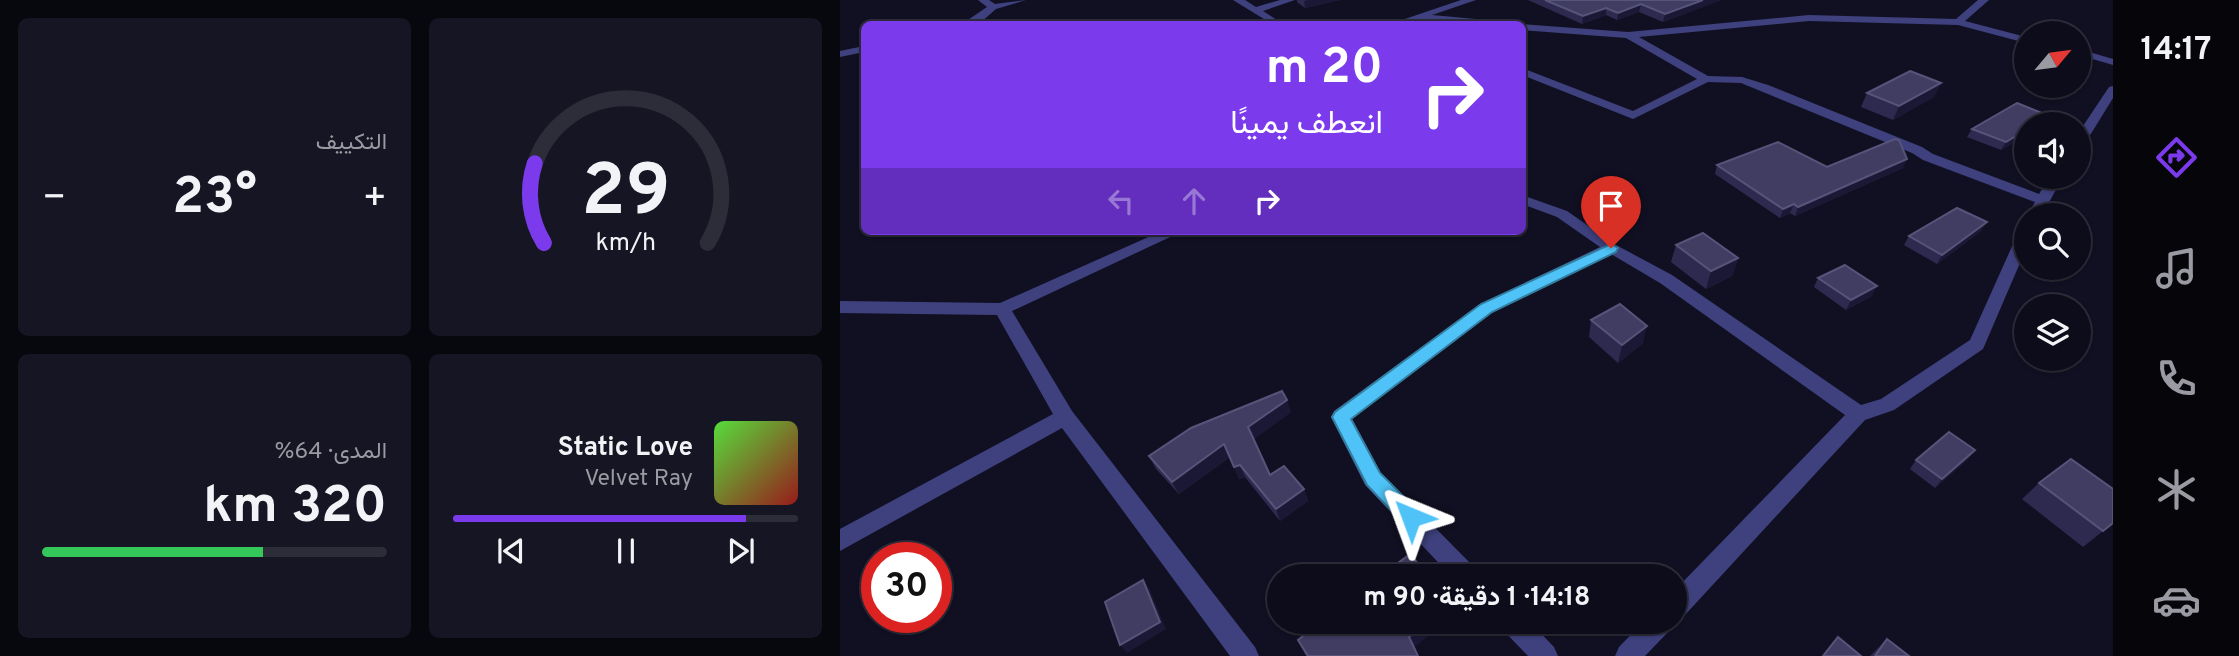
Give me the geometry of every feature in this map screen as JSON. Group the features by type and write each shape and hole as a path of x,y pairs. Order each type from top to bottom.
{"street":[{"path":"983,0 993,7"},
{"path":"977,21 993,7 1021,0"},
{"path":"1238,0 1273,21"},
{"path":"1255,10 1290,0"},
{"path":"1405,21 1471,0"},
{"path":"1958,22 1984,0"},
{"path":"1419,17 1464,21"},
{"path":"1526,27 1628,34 1809,18 1958,22 2014,37"},
{"path":"1628,34 1706,79"},
{"path":"840,54 861,50"},
{"path":"2091,56 2113,62"},
{"path":"1526,73 1633,115 1706,79 1742,80 1917,150 1928,158 2042,200"},
{"path":"2091,123 2113,89"},
{"path":"2041,203 2049,189"},
{"path":"1526,200 1562,214 1611,248 1666,279 1858,414"},
{"path":"840,307 1002,309 1166,235"},
{"path":"1455,564 1373,479 1341,417 1487,308 1611,248"},
{"path":"1687,594 1858,414 1887,405 1977,344 2014,260"},
{"path":"1002,309 1065,417 1246,656"},
{"path":"840,541 1065,417"},
{"path":"1524,634 1545,656"},
{"path":"1628,656 1649,634"}],"building":[{"path":"1545,0 1703,0 1665,14 1641,4 1618,13 1606,8 1583,16"},
{"path":"1910,71 1941,83 1899,106 1867,93"},
{"path":"2017,103 2039,112 2014,112 2014,137 2006,142 1972,129"},
{"path":"1895,139 1899,140 1907,159 1798,207 1794,204 1783,209 1717,165 1778,142 1827,167"},
{"path":"1957,208 1987,222 1942,255 1909,236"},
{"path":"1703,233 1738,258 1711,271 1676,245"},
{"path":"1845,265 1877,286 1851,300 1818,278"},
{"path":"1620,304 1647,326 1622,345 1591,320"},
{"path":"1282,391 1287,400 1248,427 1270,475 1284,466 1304,489 1276,509 1240,465 1234,467 1224,444 1172,482 1149,456 1191,428"},
{"path":"1949,432 1975,450 1942,479 1916,460"},
{"path":"2071,459 2113,489 2113,523 2103,531 2039,483"},
{"path":"1410,554 1418,564 1397,564"},
{"path":"1143,580 1160,622 1120,645 1105,602"},
{"path":"1306,634 1412,634 1409,637 1418,656 1308,656 1298,640"},
{"path":"1838,637 1861,656 1823,656"},
{"path":"1887,639 1909,656 1875,656"}],"route":[{"path":"1411,517 1373,479 1341,417 1487,308 1611,248"}]}
